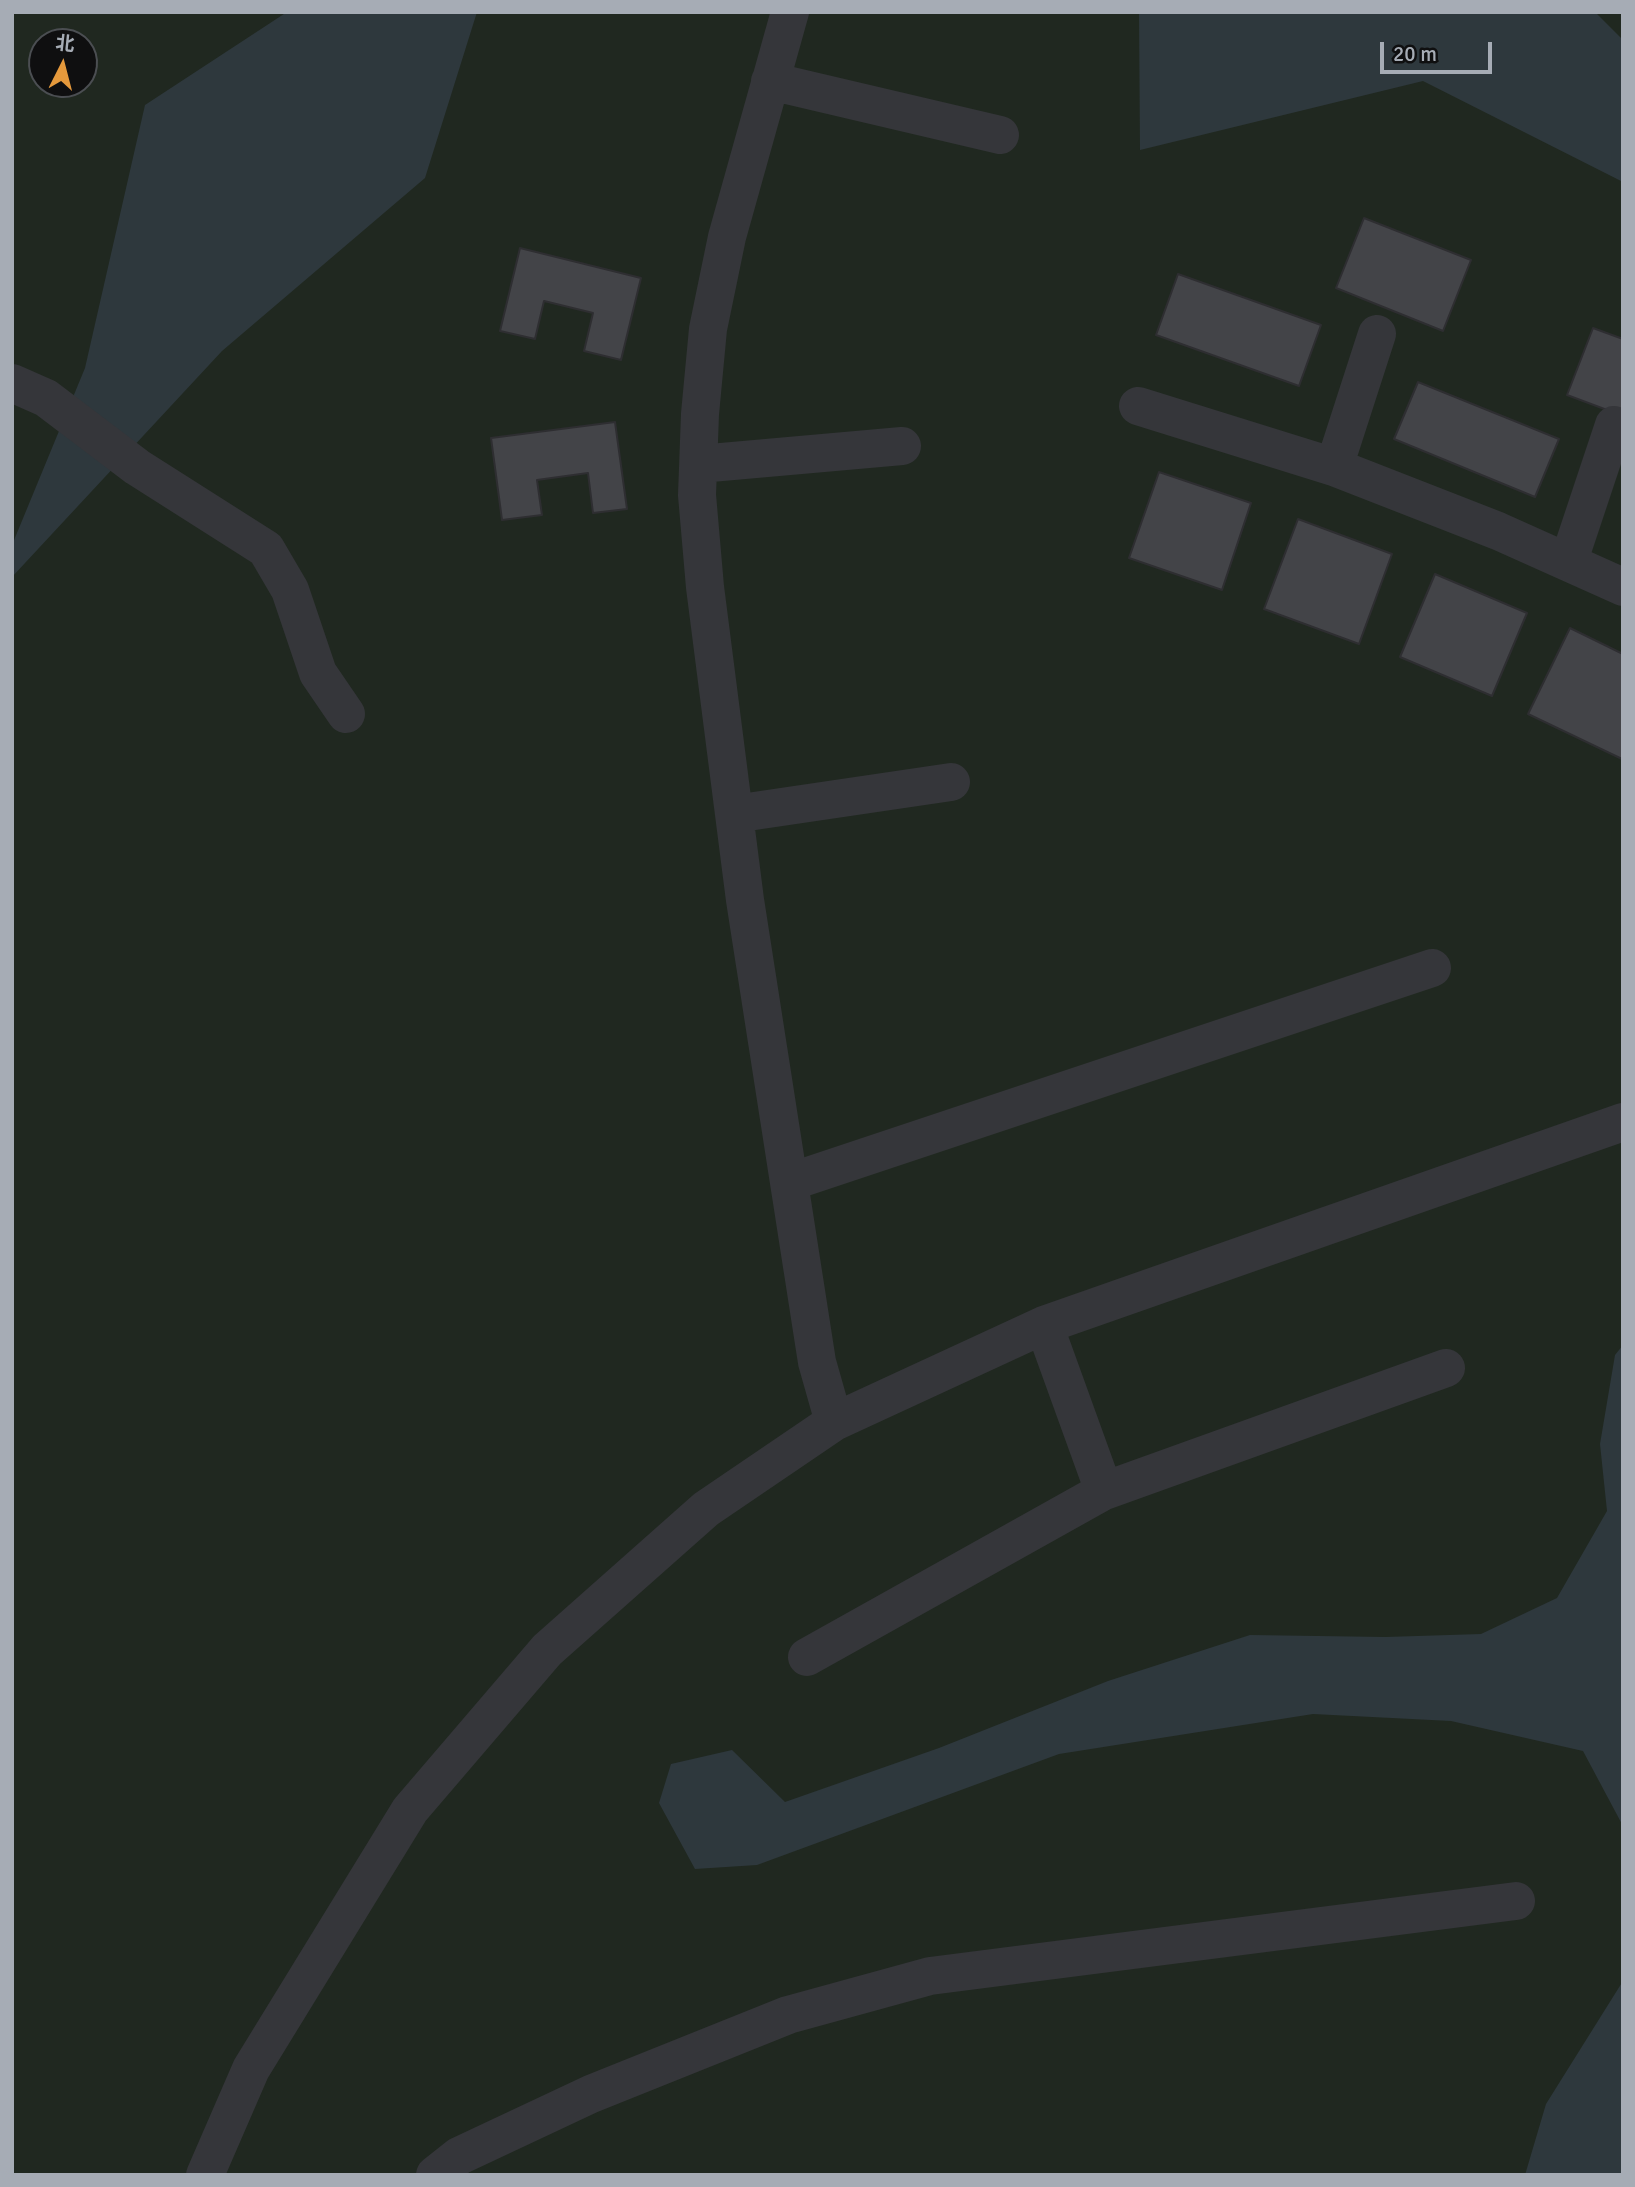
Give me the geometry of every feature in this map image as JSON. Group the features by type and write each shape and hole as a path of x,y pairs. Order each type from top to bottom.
{"street":[{"path":"790,12 727,237 708,329 697,495 705,587 734,814 817,1362 834,1422"},
{"path":"771,82 1000,135"},
{"path":"1334,467 1377,334"},
{"path":"12,383 46,398 137,467 267,549 290,590 318,673 346,714"},
{"path":"1139,406 1334,467 1569,560 1623,587"},
{"path":"1569,560 1614,425"},
{"path":"699,464 902,446"},
{"path":"734,814 951,782"},
{"path":"790,1182 1433,968"},
{"path":"205,2175 251,2068 410,1810 547,1650 706,1509 834,1422 1044,1325 1623,1122"},
{"path":"1044,1325 1104,1491"},
{"path":"807,1657 1104,1491 1446,1368"},
{"path":"435,2175 459,2156 640,2074 788,2015 930,1976 1516,1901"}],"shaded area":[{"path":"12,12 1623,12 1623,2175 12,2175"},
{"path":"287,12 477,12 425,178 222,351 12,577 12,545 85,368 145,105"},
{"path":"1139,12 1595,12 1623,40 1623,182 1423,81 1140,150"},
{"path":"1623,1345 1623,1826 1583,1751 1451,1721 1313,1714 1059,1754 757,1865 695,1869 659,1803 671,1764 732,1750 785,1802 939,1748 1108,1681 1250,1635 1385,1637 1481,1634 1557,1598 1607,1511 1600,1444 1615,1355"},
{"path":"1623,1981 1623,2175 1525,2175 1546,2104"}],"building":[{"path":"1364,218 1471,260 1443,331 1336,288"},
{"path":"520,248 641,278 621,360 584,351 593,313 544,301 535,339 500,331"},
{"path":"1178,274 1321,325 1299,386 1156,335"},
{"path":"1593,328 1623,339 1623,416 1567,395"},
{"path":"1418,382 1559,439 1535,497 1394,439"},
{"path":"615,422 627,509 593,513 588,473 537,480 542,515 502,520 491,438"},
{"path":"1159,472 1251,503 1222,590 1129,558"},
{"path":"1298,519 1392,554 1359,644 1264,609"},
{"path":"1435,574 1527,613 1492,696 1400,657"},
{"path":"1570,628 1623,654 1622,759 1528,714"}]}
